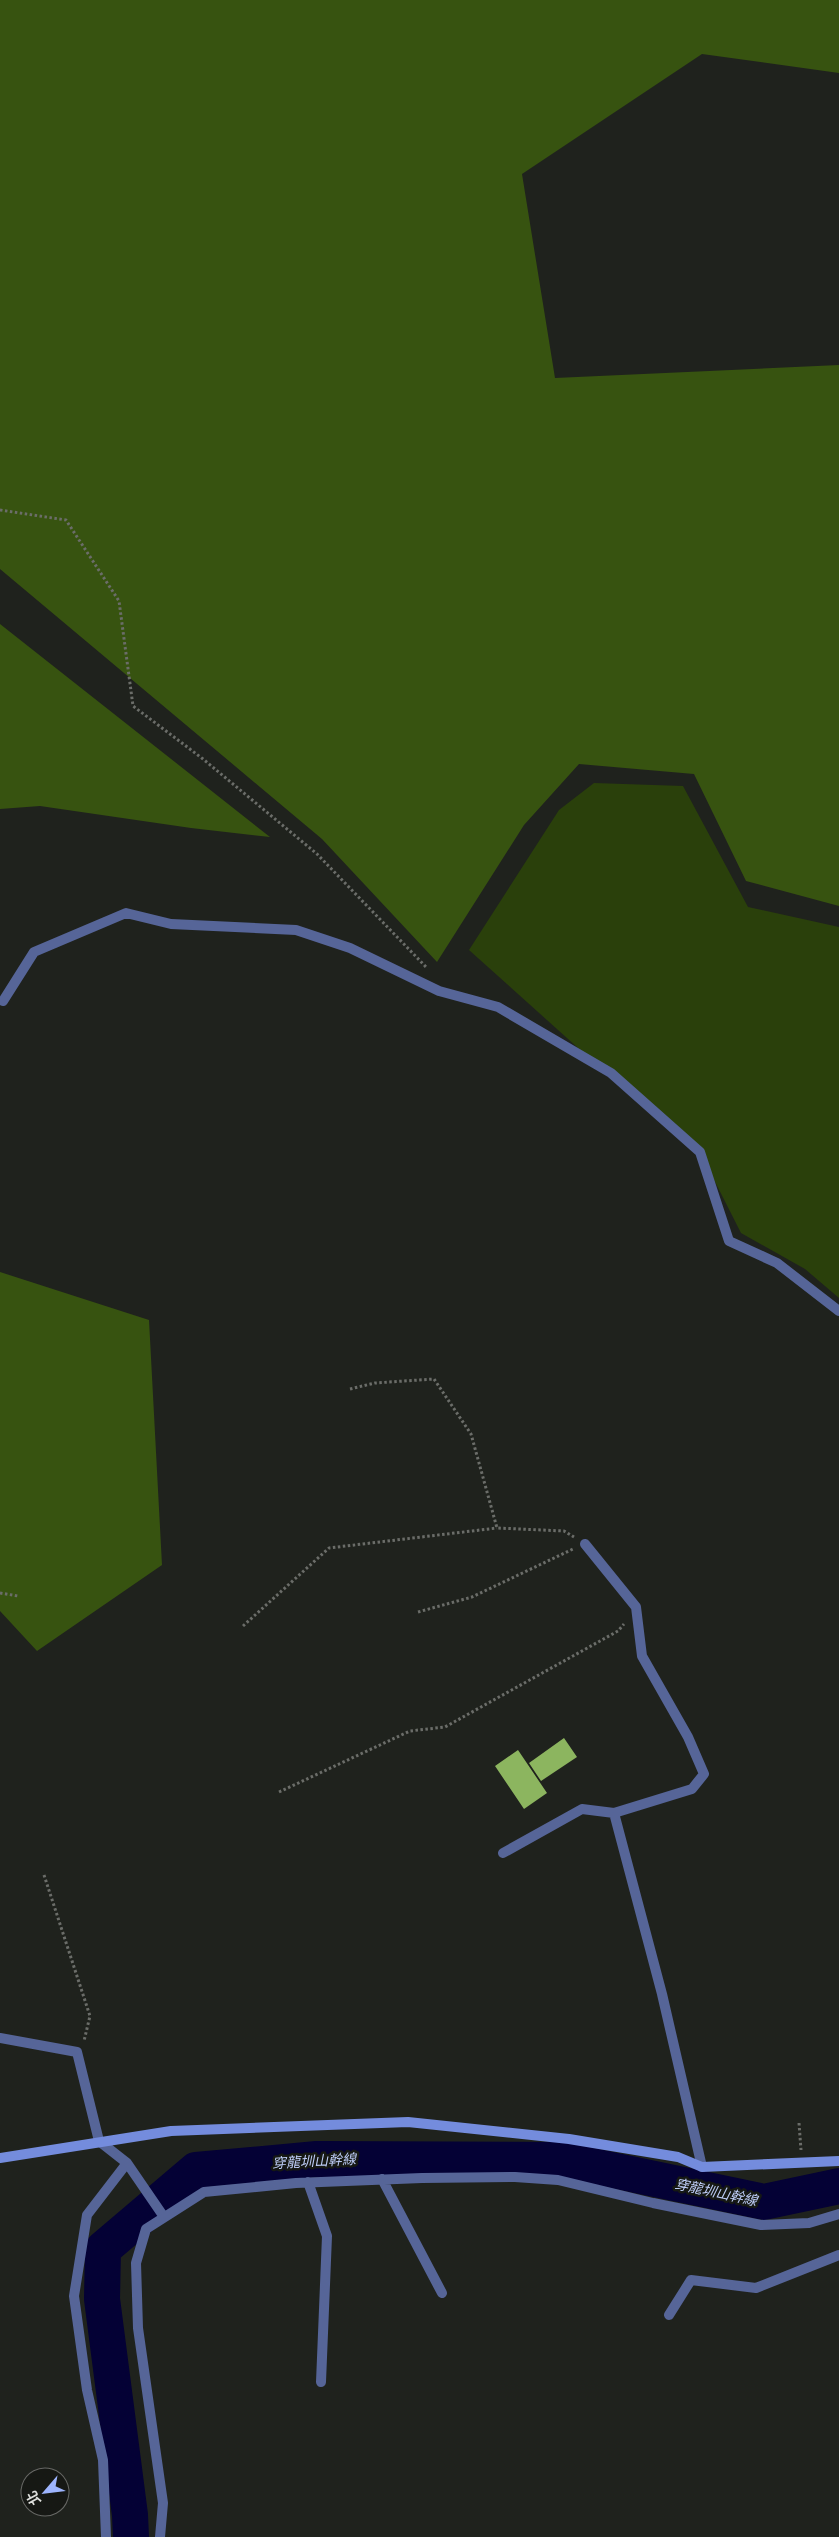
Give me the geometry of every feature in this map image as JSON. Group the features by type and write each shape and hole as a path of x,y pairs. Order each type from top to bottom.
{"street":[{"path":"0,2158 99,2141 171,2132 408,2122 569,2139 678,2156 702,2167 839,2161"}],"lane":[{"path":"3,1001 34,952 126,913 171,924 296,930 350,948 440,991 498,1007 611,1073 700,1152 729,1241 777,1263 839,1311"},
{"path":"503,1853 582,1809 614,1813 692,1788 704,1774 688,1738 642,1656 636,1607 585,1544"},
{"path":"614,1813 662,1994 702,2167"},
{"path":"0,2038 77,2052 99,2141 127,2163 164,2217"},
{"path":"106,2537 103,2460 87,2390 74,2296 87,2215 127,2163"},
{"path":"160,2537 163,2503 138,2328 136,2263 146,2229 204,2192 308,2182 515,2177 558,2180 654,2203 761,2225 810,2223 839,2214"},
{"path":"382,2179 442,2293"},
{"path":"308,2182 327,2236 321,2382"},
{"path":"669,2315 691,2280 756,2288 839,2255"}],"path":[{"path":"0,510 66,520 118,601 133,706 203,759 317,854 428,968 440,991"},
{"path":"350,1389 375,1383 434,1379 471,1434 497,1528"},
{"path":"244,1626 329,1548 497,1528 564,1531 585,1544"},
{"path":"418,1612 472,1597 585,1544"},
{"path":"0,1593 18,1596"},
{"path":"278,1792 410,1731 445,1728 618,1631 636,1607"},
{"path":"44,1875 90,2016 87,2037 77,2052"},
{"path":"799,2123 802,2163"}],"green space":[{"path":"0,0 839,0 839,73 702,54 522,174 555,378 839,365 839,906 746,881 694,774 579,764 524,825 437,962 322,839 0,569"},
{"path":"0,624 270,837 191,828 40,806 0,809"},
{"path":"594,783 683,786 748,907 839,927 839,1298 805,1269 741,1233 705,1162 469,950 559,810"},
{"path":"0,1272 149,1320 162,1565 37,1651 0,1611"}],"building":[{"path":"564,1738 577,1757 541,1781 529,1763"},
{"path":"518,1750 547,1793 524,1809 495,1766"}],"waterway":[{"name":"穿龍圳山幹線","path":"131,2537 130,2515 102,2299 103,2249 196,2170 317,2159 564,2160 764,2202 839,2186"}]}
